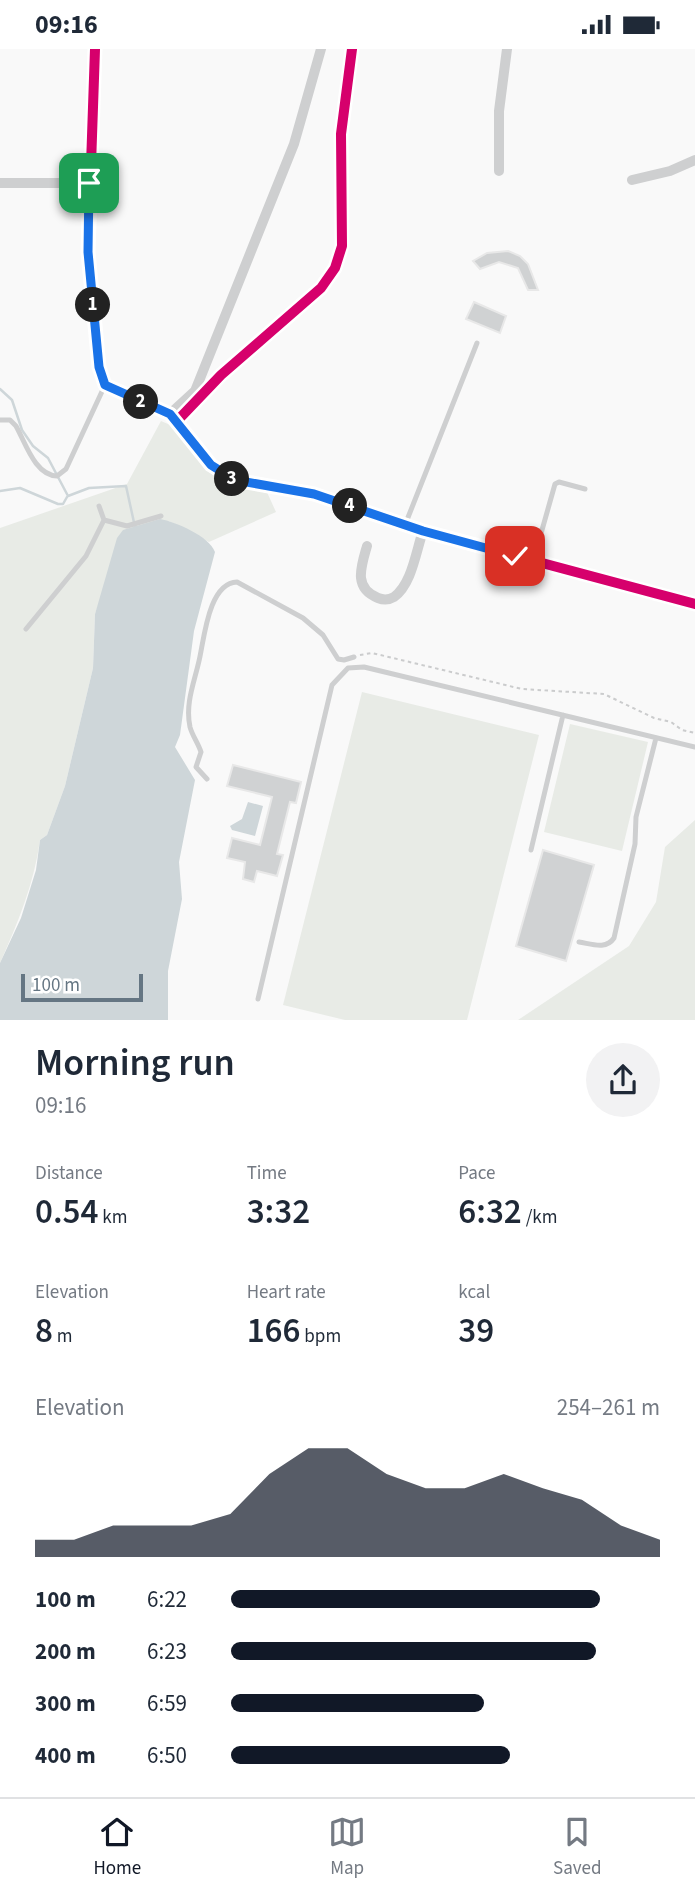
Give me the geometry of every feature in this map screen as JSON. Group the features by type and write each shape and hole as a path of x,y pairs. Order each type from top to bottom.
{"street":[{"path":"95,49 88,252 99,367 105,385 173,418 211,465 235,480 314,494 423,531 695,604"},
{"path":"197,394 205,365 290,155 321,49"},
{"path":"173,418 197,394 321,288 335,268 342,246 341,134 352,49"},
{"path":"499,171 499,111 506,53 518,49"},
{"path":"632,180 670,171 695,160"},
{"path":"0,183 89,183"},
{"path":"205,365 221,375"},
{"path":"367,546 359,574 361,586 384,600 393,597 406,582 423,531"}],"lane":[{"path":"405,525 477,343"},
{"path":"0,420 10,420 16,426 39,469 47,476 57,476 66,469 105,385"},
{"path":"533,562 555,484 559,482 585,489"},
{"path":"26,629 86,556 103,520 99,506"},
{"path":"103,520 135,525 161,516"},
{"path":"207,779 196,767 201,752 190,728 190,694 199,662 206,619 218,596 229,584 237,582 303,618 323,635 338,659 354,657"},
{"path":"258,999 332,685 348,668 364,667 695,747"},
{"path":"531,850 563,715"},
{"path":"579,942 602,946 610,943 614,937 635,844 636,817 656,738"}],"path":[{"path":"354,657 372,653 522,689 604,694 654,718 671,722 682,730 695,733"}],"shaded area":[{"path":"161,421 182,430 213,467 266,490 276,512 209,542 169,521 107,580 95,614 93,668 65,786 47,835 40,840 19,918 0,963 0,528 127,484"},
{"path":"160,519 199,535 215,552 194,631 180,735 175,747 195,780 179,862 182,899 168,971 168,1020 0,1020 0,963 21,918 36,870 40,840 47,835 65,786 93,668 95,614 117,538 123,530"},
{"path":"362,692 539,735 467,1020 345,1020 283,1005"},
{"path":"570,724 648,742 622,851 544,832"},
{"path":"248,802 263,806 255,836 232,830 230,826 242,819"},
{"path":"695,820 695,1020 518,1020 629,946 656,902 665,847"}],"building":[{"path":"508,251 520,256 528,264 538,290 528,290 518,268 499,262 480,269 473,261 487,253"},
{"path":"474,302 506,316 500,333 466,319"},
{"path":"233,765 301,782 296,803 290,802 277,854 283,855 277,876 257,871 254,882 243,879 245,862 227,858 232,838 260,845 272,797 227,786"},
{"path":"543,850 594,865 566,961 516,946"}],"waterway":[{"path":"0,389 12,400 22,430 33,446 48,458 68,496 89,488 126,486 135,527"},
{"path":"0,491 20,488 58,504 63,504 67,497"}],"cycle path":[{"path":"95,49 88,252 99,367 105,385 170,414 211,465 235,480 314,494 423,531 695,604"},
{"path":"177,421 221,375 321,288 335,268 342,246 341,134 352,49"}],"route":[{"path":"89,183 88,252 99,367 105,385 170,414 211,465 235,480 314,494 423,531 515,556"}]}
